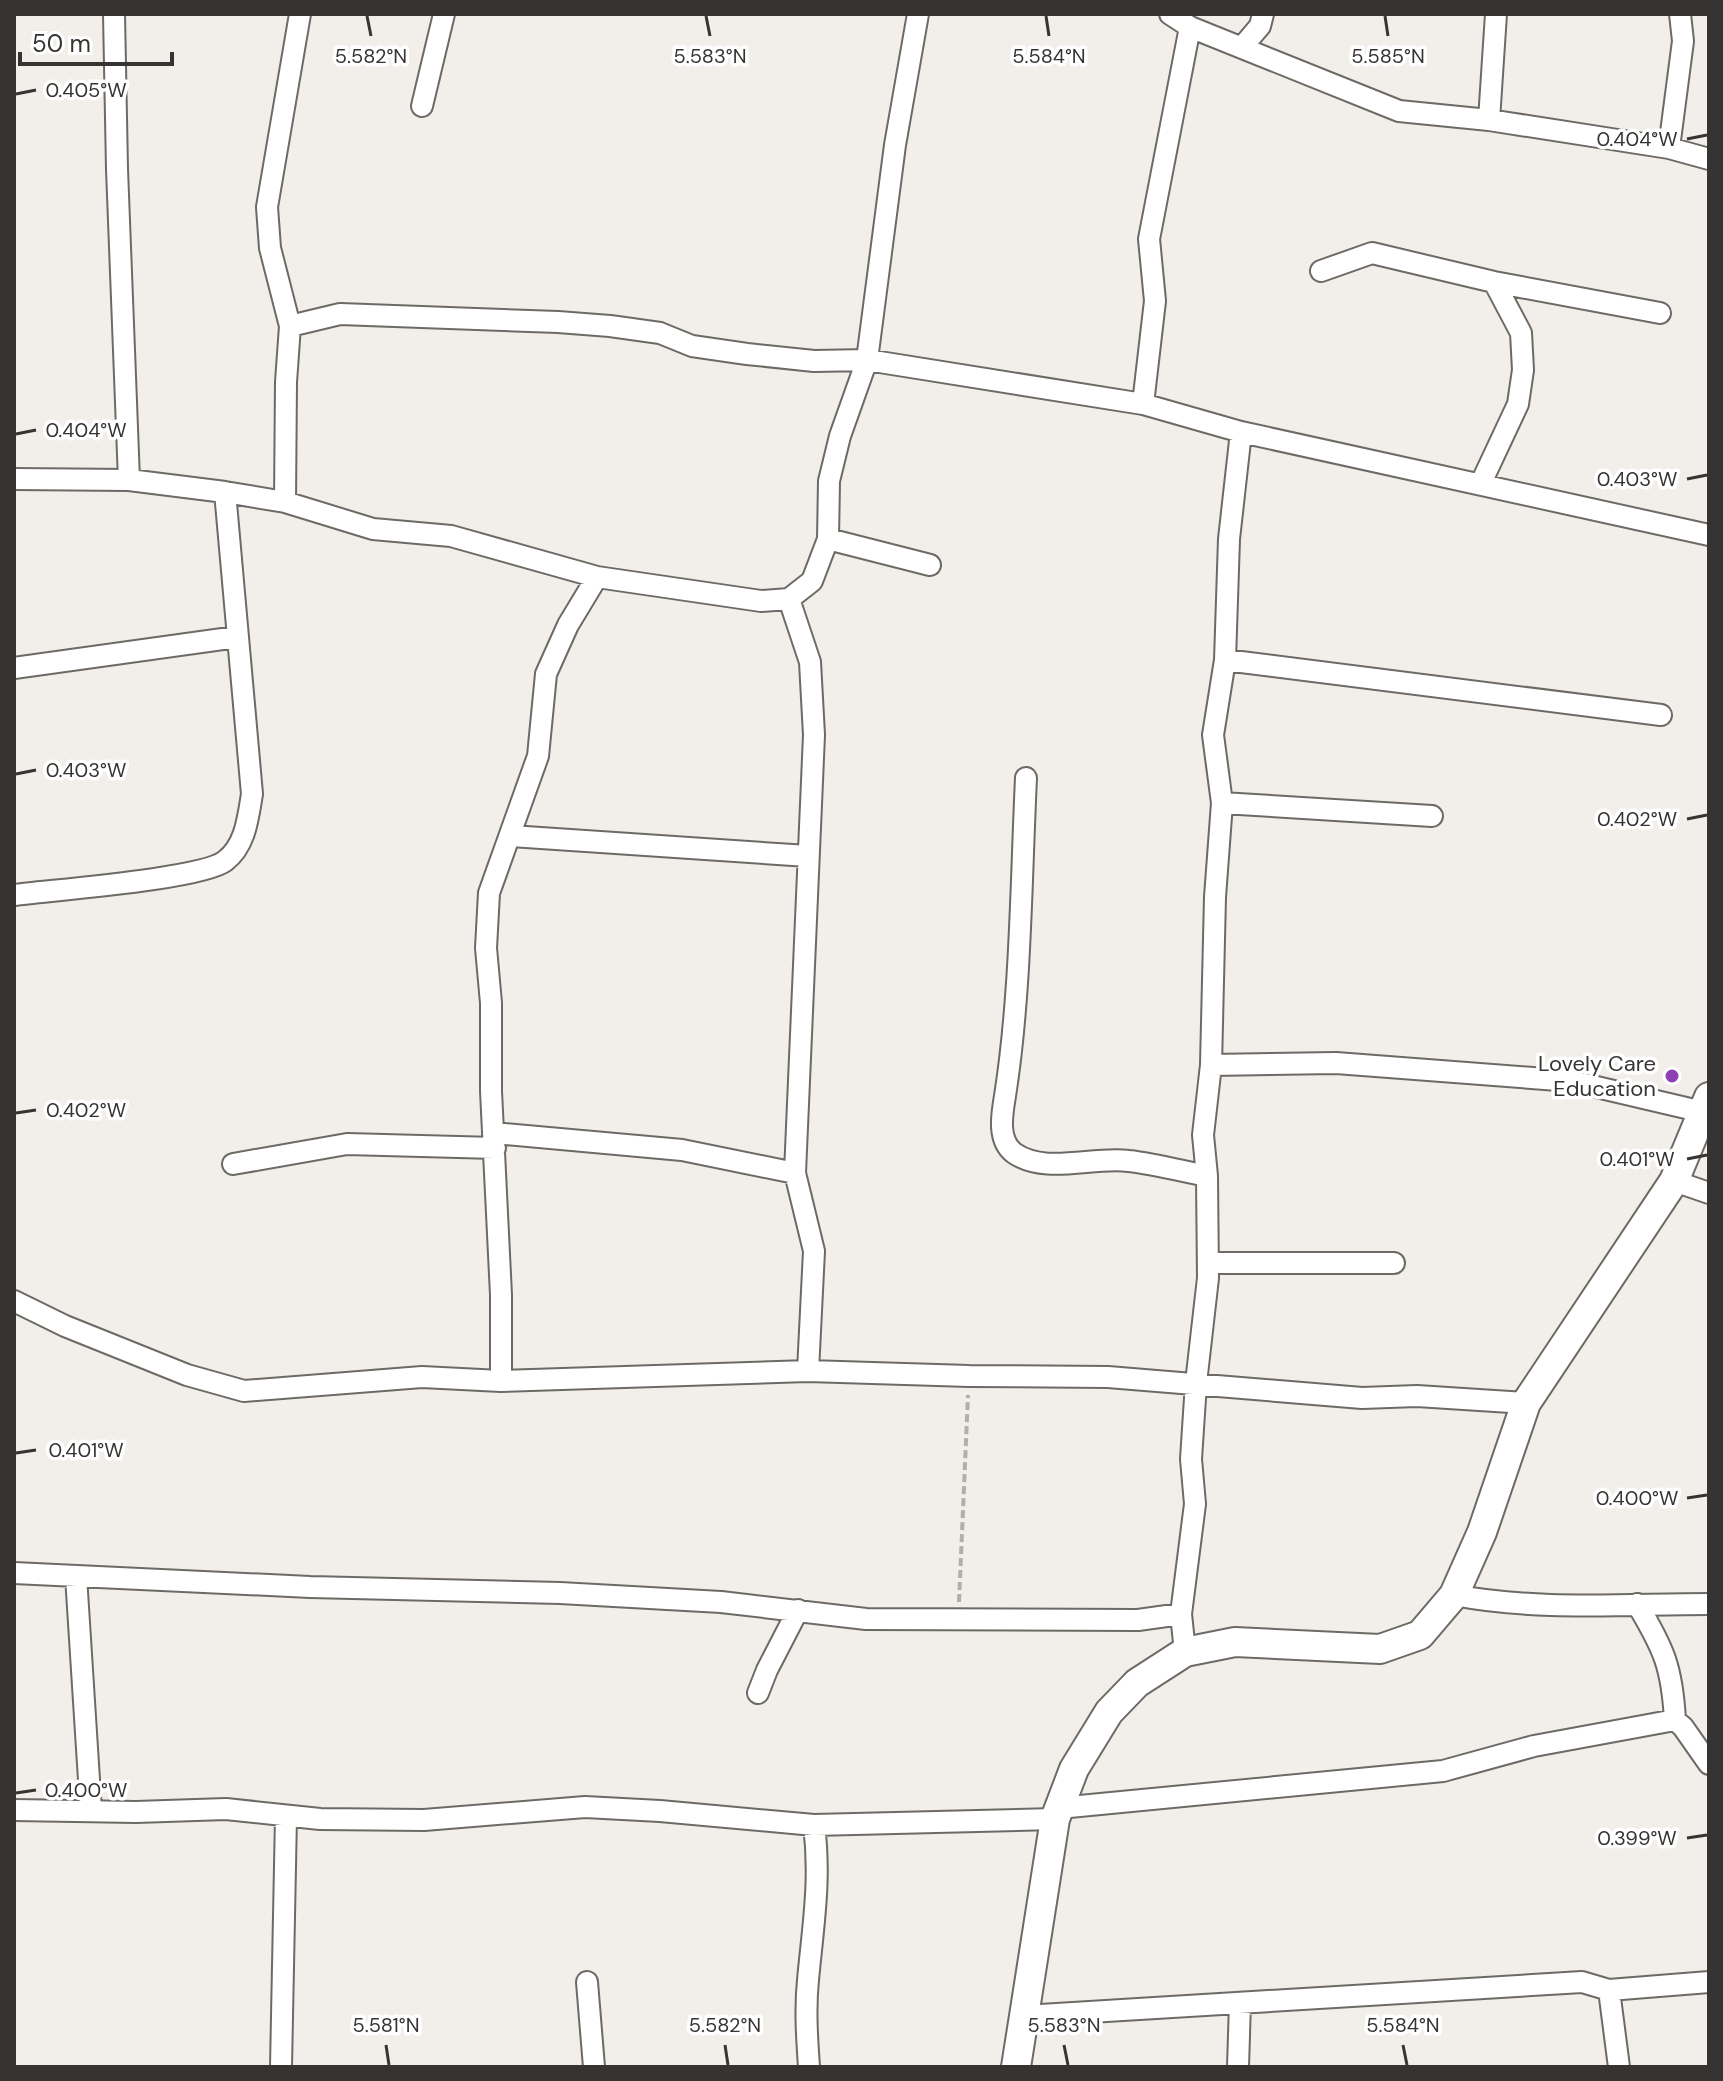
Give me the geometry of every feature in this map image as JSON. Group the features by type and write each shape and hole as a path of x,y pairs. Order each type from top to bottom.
{"street":[{"path":"114,14 129,480"},
{"path":"285,502 286,382 290,326 270,248 267,207 300,14"},
{"path":"422,106 444,14"},
{"path":"14,479 129,480 225,492 285,502 373,529 451,536 597,577 761,601 789,599 812,581 828,539 829,481 840,436 867,360 895,145 918,14"},
{"path":"1170,14 1190,27 1399,111 1489,120 1669,148 1709,159"},
{"path":"1243,46 1260,26 1263,14"},
{"path":"1489,120 1496,14"},
{"path":"1669,148 1683,41 1680,14"},
{"path":"1143,404 1155,301 1149,239 1190,27"},
{"path":"1321,271 1372,253 1494,282 1660,313"},
{"path":"1481,483 1518,404 1523,370 1521,333 1494,282"},
{"path":"290,326 340,314 558,322 660,333 692,346 747,354 814,361 867,360 1143,404 1241,432 1709,535"},
{"path":"1185,1652 1181,1614 1195,1504 1191,1459 1208,1278 1207,1176 1203,1135 1211,1065 1215,897 1222,803 1213,735 1225,660 1229,539 1241,432"},
{"path":"14,895 191,873 225,861 244,836 252,794 225,492"},
{"path":"828,539 930,565"},
{"path":"501,1381 491,1003 486,948 489,893 538,756 546,674 568,625 597,577"},
{"path":"789,599 810,662 814,735 795,1173 814,1251 808,1371"},
{"path":"14,668 237,637"},
{"path":"1225,660 1661,715"},
{"path":"1026,778 1012,1055 1002,1117 1003,1138 1012,1152 1032,1161 1126,1160 1207,1176"},
{"path":"1222,803 1432,816"},
{"path":"511,836 808,856"},
{"path":"1016,2067 1057,1814 1074,1769 1109,1712 1137,1683 1185,1652 1235,1642 1380,1649 1420,1635 1454,1595 1482,1532 1526,1403 1674,1181 1706,1105 1571,1081 1336,1063 1211,1065"},
{"path":"233,1164 347,1144 494,1140 682,1150 795,1173"},
{"path":"1674,1181 1709,1193"},
{"path":"1208,1263 1394,1263"},
{"path":"14,1301 65,1326 187,1375 244,1391 422,1377 501,1381 808,1371 1108,1377 1362,1398 1417,1396 1526,1403"},
{"path":"14,1573 310,1587 560,1593 721,1602 866,1619 1138,1620 1181,1614"},
{"path":"76,1576 91,1811"},
{"path":"1454,1595 1487,1601 1556,1605 1709,1604"},
{"path":"1637,1604 1662,1646 1673,1686 1675,1720 1709,1764"},
{"path":"758,1693 772,1657 798,1610"},
{"path":"14,1810 226,1809 320,1819 424,1820 585,1807 814,1825 1057,1814 1443,1771 1534,1746 1675,1720"},
{"path":"281,2067 286,1816"},
{"path":"809,2067 806,2026 808,1981 819,1879 814,1825"},
{"path":"587,1982 594,2067"},
{"path":"1024,2016 1582,1982 1609,1990 1709,1982"},
{"path":"1609,1990 1619,2067"},
{"path":"1238,2067 1240,2003"}],"path":[{"path":"958,1620 969,1376"}],"place":[{"name":"Lovely Care Education","path":"1672,1076"}]}
